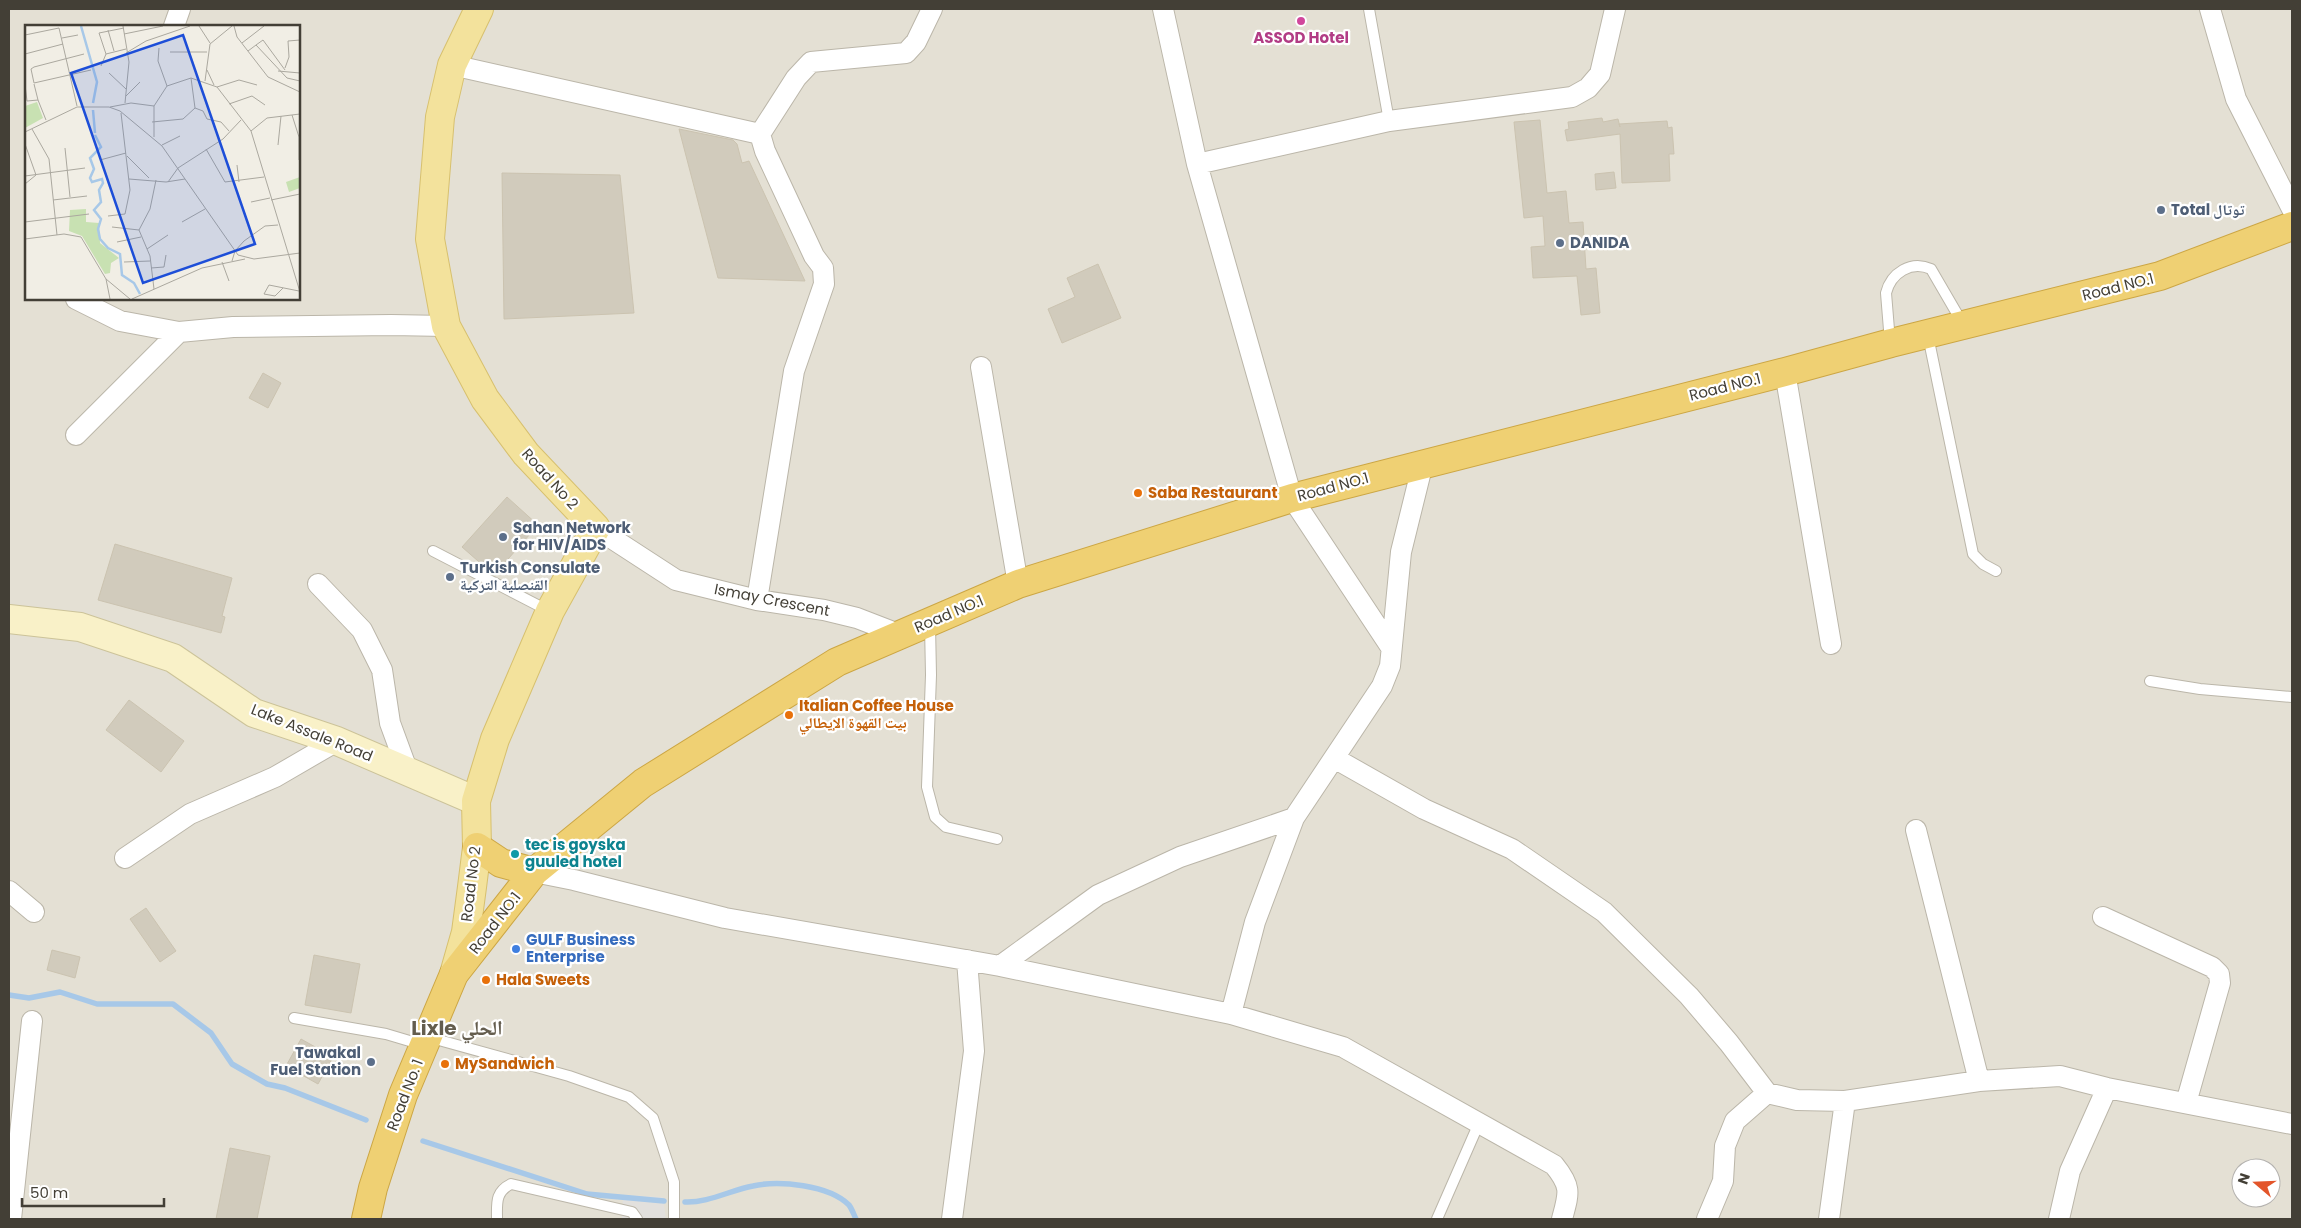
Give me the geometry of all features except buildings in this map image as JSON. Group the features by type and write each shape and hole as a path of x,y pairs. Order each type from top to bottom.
{"highway":[{"name":"Road NO.1","path":"454,974 534,872 643,783 837,662 1018,584 1292,498 1890,343 2160,276 2292,226"},
{"path":"477,847 501,863 534,872"},
{"name":"Road No. 1","path":"366,1219 373,1188 403,1095 454,974"}],"main road":[{"name":"Road No 2","path":"454,974 466,932 477,847 476,801 496,739 550,611 596,528 526,454 485,399 446,326 430,239 440,117 452,64 479,9"}],"street":[{"path":"174,25 180,9"},
{"path":"757,600 794,371 824,284 823,268 814,256 765,151 760,134 796,78 811,62 906,53 916,42 932,9"},
{"path":"1163,9 1197,164 1292,498 1390,646"},
{"path":"1197,164 1389,121 1572,97 1588,88 1600,74 1615,9"},
{"path":"2210,9 2236,99 2292,209"},
{"path":"452,64 760,134"},
{"path":"78,300 120,321 179,332 233,327 446,326"},
{"path":"76,435 179,332"},
{"path":"981,367 1018,584"},
{"path":"1784,372 1831,644"},
{"path":"1231,1014 1255,922 1294,818 1382,686 1390,666 1390,646 1401,552 1423,463"},
{"name":"Ismay Crescent","path":"596,528 676,580 757,600 824,610 857,618 901,635"},
{"path":"318,584 362,630 382,670 390,723 408,772"},
{"name":"Lake Assale Road","path":"9,620 80,627 173,658 254,713 337,741 476,801"},
{"path":"126,858 190,814 275,777 337,741"},
{"path":"1334,758 1424,809 1512,849 1604,912 1688,996 1729,1043 1767,1093 1797,1100 1845,1101 1979,1081 2060,1076 2107,1088 2292,1124"},
{"path":"1000,966 1098,895 1180,857 1294,818"},
{"path":"1916,830 1979,1081"},
{"path":"534,872 574,880 725,918 1000,966 1231,1014 1343,1047 1554,1165 1566,1179 1569,1194 1562,1219"},
{"path":"9,891 34,912"},
{"path":"2104,917 2212,967 2219,974 2220,983 2186,1103"},
{"path":"952,1219 974,1051 967,960"},
{"path":"10,1219 32,1021"},
{"path":"2059,1219 2070,1171 2107,1088"},
{"path":"1707,1219 1722,1181 1725,1146 1735,1121 1767,1093"},
{"path":"1829,1219 1845,1101"}],"lane":[{"path":"1370,9 1389,121"},
{"path":"1890,343 1886,293 1891,278 1913,265 1922,265 1931,269 1964,326"},
{"path":"1928,335 1973,554 1983,564 1996,571"},
{"path":"433,551 550,611"},
{"path":"930,623 932,675 927,787 935,817 946,827 997,839"},
{"path":"2150,681 2200,689 2292,697"},
{"path":"294,1018 426,1041 569,1076 629,1097 653,1118 674,1182 674,1219"},
{"path":"1438,1219 1479,1123"},
{"path":"498,1219 497,1195 502,1188 511,1184 632,1212 637,1219"}],"shaded area":[{"path":"9,9 2292,9 2292,1219 9,1219"},
{"path":"623,1195 663,1197 666,1219 622,1219"}],"waterway":[{"path":"9,995 29,998 60,992 97,1004 173,1004 211,1033 232,1064 267,1084 285,1088 366,1120"},
{"path":"423,1141 587,1194 664,1201"},
{"path":"685,1202 694,1202 764,1184 790,1184 817,1189 840,1198 849,1205 856,1219"}],"place":[{"name":"ASSOD Hotel","path":"1301,21"},
{"name":"Total توتال","path":"2161,210"},
{"name":"DANIDA","path":"1560,243"},
{"name":"Saba Restaurant","path":"1138,493"},
{"name":"Sahan Network for HIV/AIDS","path":"503,537"},
{"name":"Turkish Consulate القنصلية التركية","path":"450,577"},
{"name":"Italian Coffee House بيت القهوة الإيطالي","path":"789,715"},
{"name":"tec is goyska guuled hotel","path":"515,854"},
{"name":"GULF Business Enterprise","path":"516,949"},
{"name":"Hala Sweets","path":"486,980"},
{"name":"Tawakal Fuel Station","path":"371,1062"},
{"name":"MySandwich","path":"445,1064"}],"district":[{"name":"Lixle الحلي","path":"457,1028"}]}
